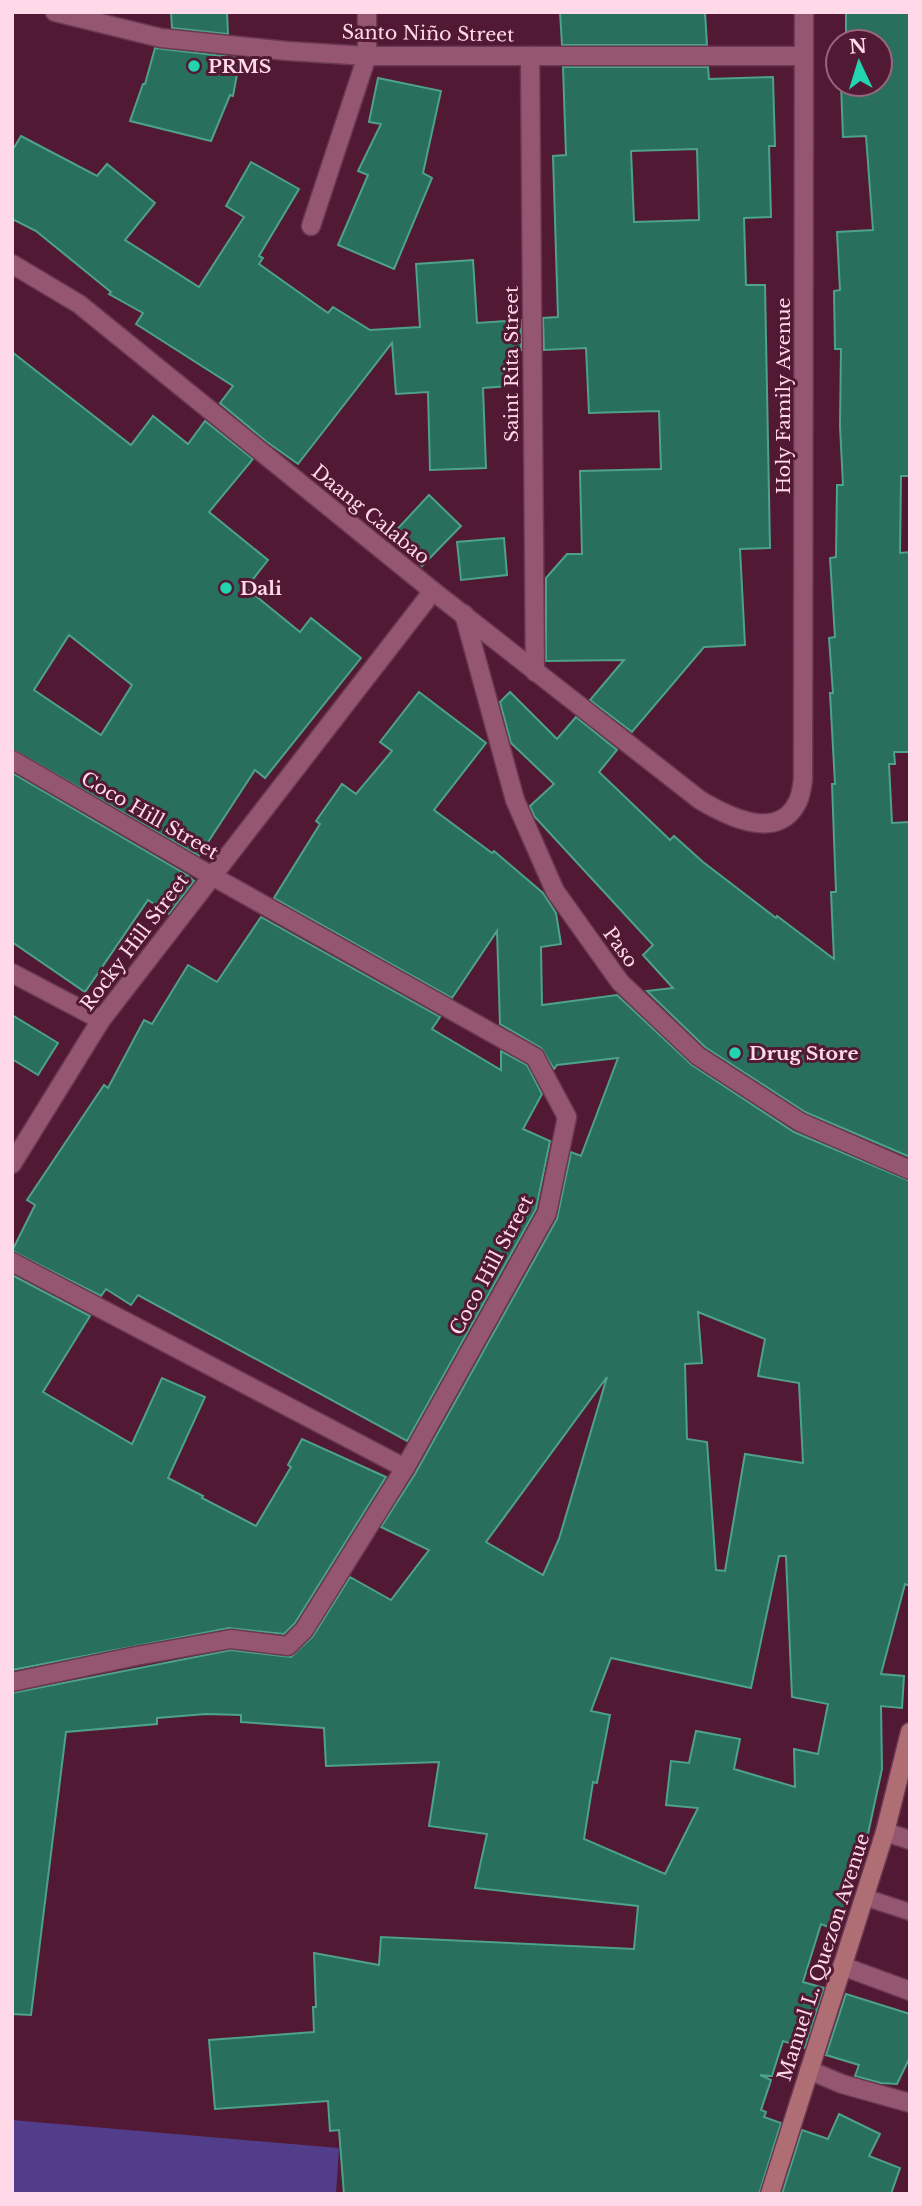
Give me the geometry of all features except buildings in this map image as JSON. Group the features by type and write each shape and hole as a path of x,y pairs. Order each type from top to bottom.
{"main road":[{"name":"Manuel L. Quezon Avenue","path":"770,2194 885,1832 910,1732"}],"street":[{"name":"Santo Niño Street","path":"55,12 162,38 367,56 804,56"},
{"path":"311,226 367,56 367,12"},
{"name":"Holy Family Avenue","path":"700,800 731,818 751,823 771,822 787,817 799,801 803,779 804,12"},
{"name":"Saint Rita Street","path":"530,56 535,672"},
{"name":"Daang Calabao","path":"12,264 79,304 433,591 700,800"},
{"name":"Rocky Hill Street","path":"12,1164 101,1020 433,591"},
{"name":"Paso","path":"464,614 515,800 555,891 620,982 698,1056 800,1122 910,1170"},
{"name":"Coco Hill Street","path":"12,760 212,876 535,1057 567,1117 547,1213 405,1468 304,1630 288,1646 231,1639 12,1682"},
{"path":"12,973 101,1020"},
{"path":"12,1262 405,1468"},
{"path":"885,1832 910,1840"},
{"path":"842,1966 910,1992"},
{"path":"809,2070 842,2084 910,2103"}],"lane":[{"path":"864,1897 910,1912"}],"shaded area":[{"path":"12,2120 339,2148 336,2194 12,2194"}],"place":[{"name":"PRMS","path":"194,66"},
{"name":"Dali","path":"226,588"},
{"name":"Drug Store","path":"735,1053"}]}
